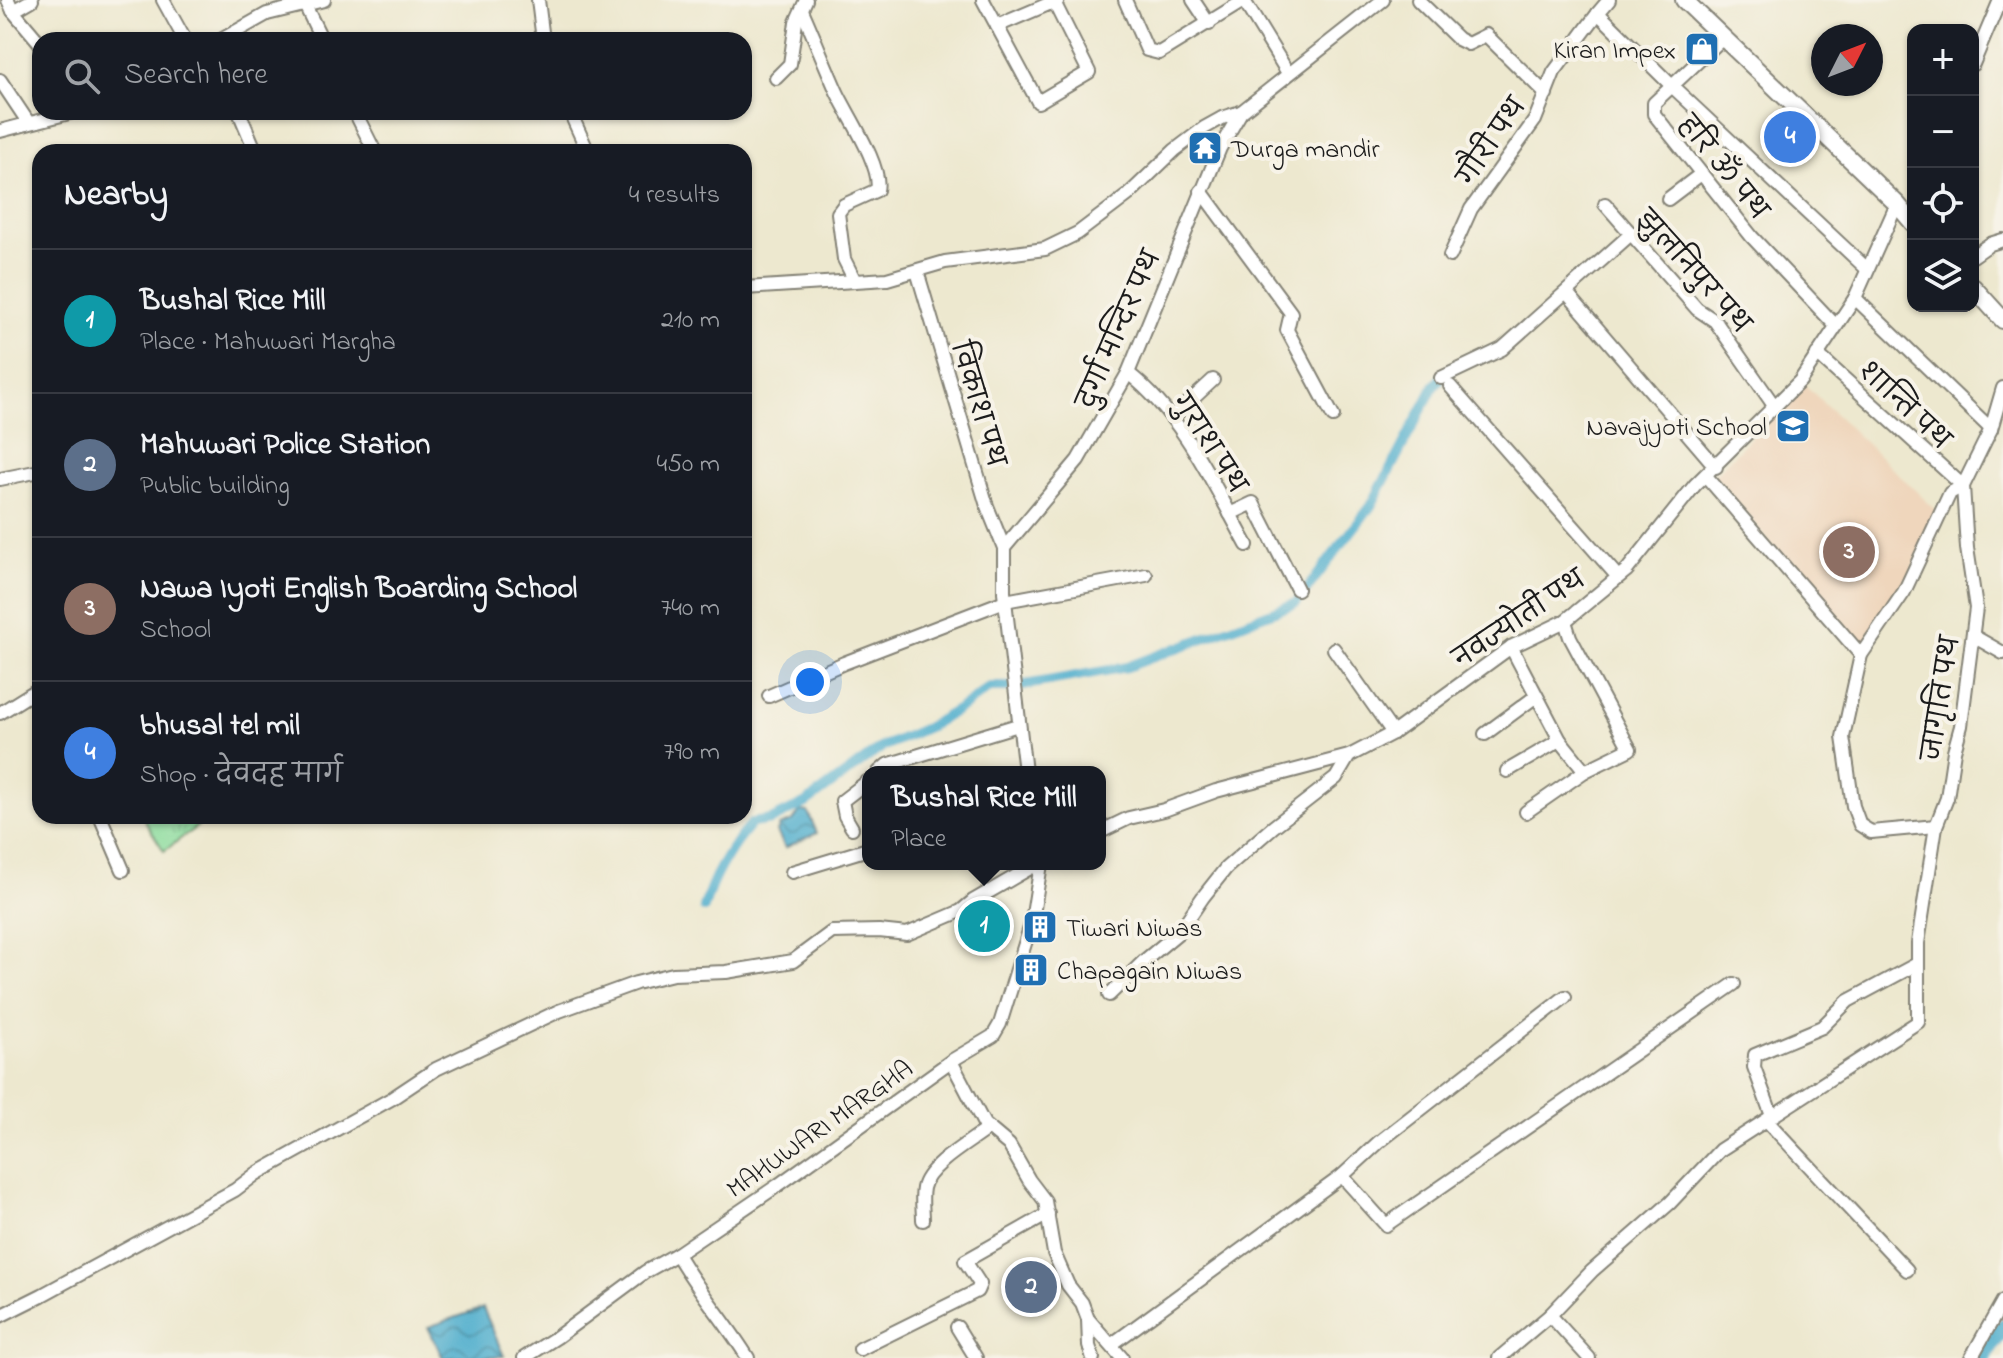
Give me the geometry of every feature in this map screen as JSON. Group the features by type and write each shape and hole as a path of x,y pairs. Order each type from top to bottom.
{"main road":[{"path":"1684,0 1907,213"},
{"path":"1979,294 2003,320"}],"street":[{"path":"32,0 10,5 32,33"},
{"path":"163,0 181,32"},
{"path":"234,32 257,18 284,8 324,0"},
{"path":"538,0 542,32"},
{"path":"983,0 997,26 1038,102 1089,72 1055,1 997,26"},
{"path":"1125,0 1147,50 1159,53 1244,0 1288,73"},
{"path":"1193,0 1209,24"},
{"name":"दुर्गा मन्दिर पथ","path":"1004,548 1078,460 1128,373 1201,191 1220,148 1241,112 1383,0"},
{"path":"1418,0 1458,39 1468,44 1486,35 1546,94"},
{"name":"गौरी पथ","path":"1450,256 1471,209 1535,120 1554,72 1609,0"},
{"path":"1979,50 2000,0"},
{"path":"304,3 318,32"},
{"path":"776,78 790,64 796,22 804,5"},
{"path":"804,5 838,94 864,143 879,183 877,190 844,205 838,213 844,259 854,279"},
{"path":"1598,13 1867,269"},
{"name":"हरि ॐ पथ","path":"1724,37 1654,103 1653,111 1752,237 1835,325"},
{"path":"0,80 28,122"},
{"path":"752,287 887,279 945,262 989,254 1028,252 1061,243 1128,195 1192,137 1222,118 1241,112"},
{"path":"0,131 37,120"},
{"path":"242,120 253,144"},
{"path":"359,120 371,144"},
{"path":"574,120 584,144"},
{"path":"1668,199 1701,174"},
{"path":"1201,191 1291,313 1287,330 1333,416"},
{"name":"झुलनिपुर पथ","path":"1605,204 1697,309 1715,321 1775,407"},
{"name":"नवज्योती पथ","path":"1106,829 1129,818 1349,756 1393,733 1511,647 1565,621 1640,555 1695,485 1800,381 1855,298 1867,269 1907,215"},
{"path":"1618,577 1446,382 1502,349 1632,233"},
{"path":"1979,252 2003,240"},
{"name":"विकाश पथ","path":"917,271 987,506 1004,548"},
{"path":"1567,293 1861,655"},
{"path":"1855,298 1991,429"},
{"name":"शान्ति पथ","path":"1817,354 1963,486"},
{"name":"गुराश पथ","path":"1128,373 1141,383 1191,444 1247,545"},
{"path":"1172,418 1213,380"},
{"name":"जागृति पथ","path":"1769,1119 1918,1022 1917,964 1936,826 1947,798 1961,726 1976,608 1967,548 1963,486 1991,429 2003,388"},
{"path":"0,479 32,473"},
{"path":"1936,826 1871,832 1860,825 1853,806 1843,737 1861,655 1904,592 1950,493 1963,486"},
{"path":"1230,514 1253,503 1297,589"},
{"path":"1004,548 1005,601 1024,766"},
{"path":"769,696 844,663 1005,601 1146,575"},
{"path":"1526,812 1585,771 1630,749 1570,637 1565,621"},
{"path":"1973,636 2003,653"},
{"path":"1511,647 1560,740 1585,771"},
{"path":"1334,649 1393,733"},
{"path":"0,713 32,693"},
{"path":"1485,734 1535,697"},
{"path":"886,766 1018,725"},
{"path":"1507,771 1560,740"},
{"path":"1109,995 1179,932 1226,868 1336,778 1349,756"},
{"path":"852,828 842,801 862,786"},
{"path":"103,824 123,870"},
{"path":"792,872 862,851"},
{"path":"0,1316 235,1190 267,1168 391,1099 436,1069 559,1011 636,983 673,974 726,972 793,961 832,932 907,934 961,911 1028,870"},
{"name":"MAHUWARI MARGHA","path":"524,1358 951,1061 993,1036 1000,1024 1032,921 1038,870"},
{"path":"1907,1270 1769,1119 1754,1067 1755,1055 1822,1027 1848,1001 1917,964"},
{"path":"1342,1176 1386,1225 1734,984"},
{"path":"1111,1345 1342,1176 1379,1142 1565,997"},
{"path":"951,1061 987,1129 996,1132 1009,1145 1045,1201 1054,1253 1088,1319 1089,1346 1093,1358"},
{"path":"1499,1358 1670,1203 1720,1150 1769,1119"},
{"path":"923,1220 923,1187 927,1178 987,1129"},
{"path":"860,1349 977,1291 980,1284 965,1261 1048,1214"},
{"path":"677,1254 691,1280 748,1358"},
{"path":"1971,1358 2003,1301"},
{"path":"1550,1315 1589,1358"},
{"path":"1088,1319 1122,1358"},
{"path":"957,1327 976,1358"}],"shaded area":[{"path":"1804,384 1939,513 1902,592 1860,650 1714,475"}],"green space":[{"path":"147,824 200,824 164,851"}],"water":[{"path":"800,811 808,812 817,833 785,848 777,832 779,826 793,821"},
{"path":"483,1308 504,1356 443,1358 428,1327"}],"waterway":[{"path":"752,823 771,820 806,803 882,747 928,727 990,687 1014,687 1127,667 1296,603 1371,506 1441,378"},
{"path":"704,908 723,863 751,824"},
{"path":"1981,1358 2003,1327"}],"place":[{"name":"Kiran Impex","path":"1702,49"},
{"name":"bhusal tel mil","path":"1790,137"},
{"name":"Durga mandir","path":"1205,148"},
{"name":"Navajyoti School","path":"1793,426"},
{"name":"Nawa Iyoti English Boarding School","path":"1849,552"},
{"name":"Bushal Rice Mill","path":"984,926"},
{"name":"Tiwari Niwas","path":"1040,927"},
{"name":"Chapagain Niwas","path":"1031,970"},
{"name":"Mahuwari Police Station","path":"1031,1287"}]}
